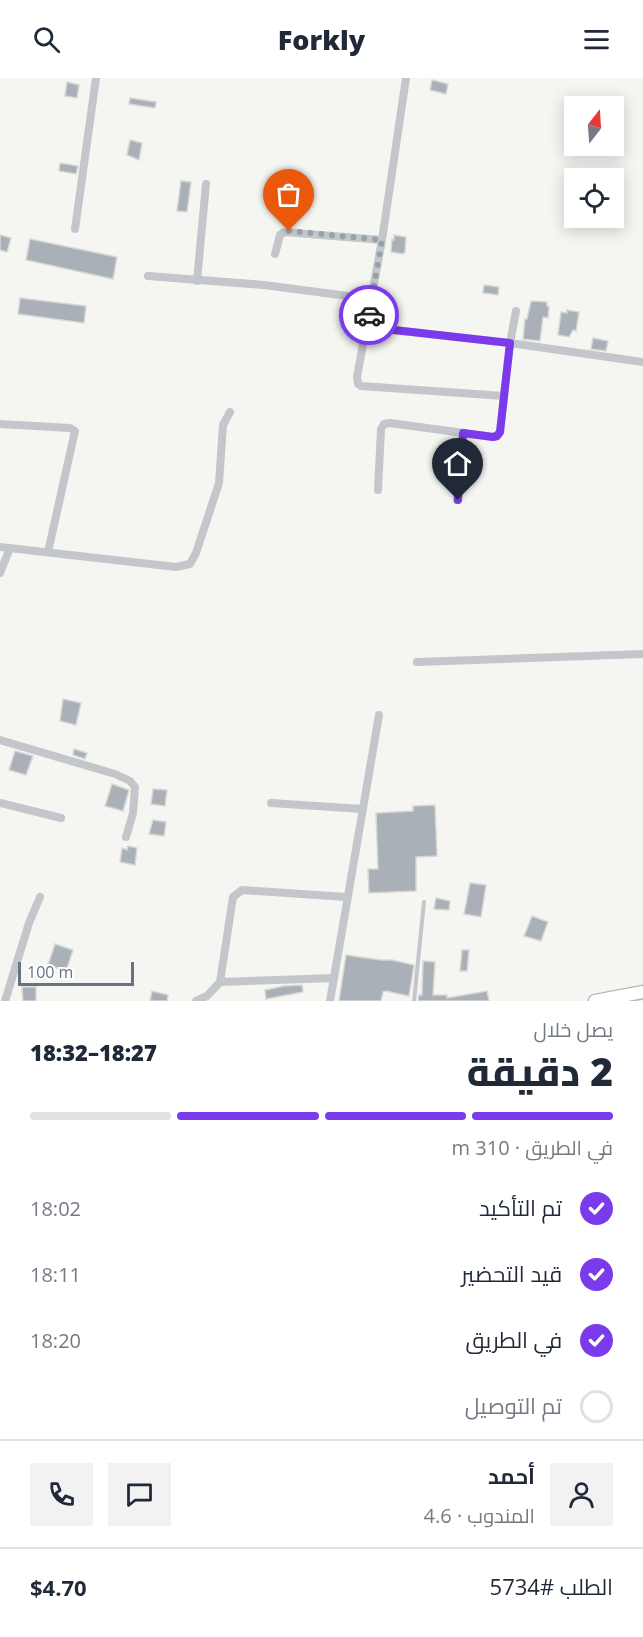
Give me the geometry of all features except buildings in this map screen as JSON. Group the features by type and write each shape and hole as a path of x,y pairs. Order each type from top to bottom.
{"highway":[{"path":"595,1001 643,992"}],"street":[{"path":"75,229 96,78"},
{"path":"406,78 382,240 357,377 358,384 360,386 504,396"},
{"path":"197,281 206,184"},
{"path":"275,254 280,235 284,232 382,240"},
{"path":"148,276 264,285 372,299"},
{"path":"378,490 381,429 384,424 497,436 500,432 516,311"},
{"path":"367,327 510,343 643,362"},
{"path":"0,547 176,567 190,564 196,553 219,483 223,425 230,412"},
{"path":"0,424 70,428 75,431 48,552"},
{"path":"458,500 463,433"},
{"path":"0,573 10,548"},
{"path":"417,662 643,654"},
{"path":"330,1001 379,715"},
{"path":"0,740 115,774 130,781 135,787 133,813 126,837"},
{"path":"0,803 61,818"},
{"path":"271,803 362,809"},
{"path":"196,1001 207,996 220,982 234,897 238,892 242,890 346,897"},
{"path":"5,1001 29,923 40,897"},
{"path":"220,982 334,978"}],"lane":[{"path":"414,1001 424,902"}],"way so far":[{"path":"289,231 382,240 369,315"}],"route":[{"path":"369,315 367,327 510,343 500,432 493,437 463,433 458,500"}]}
